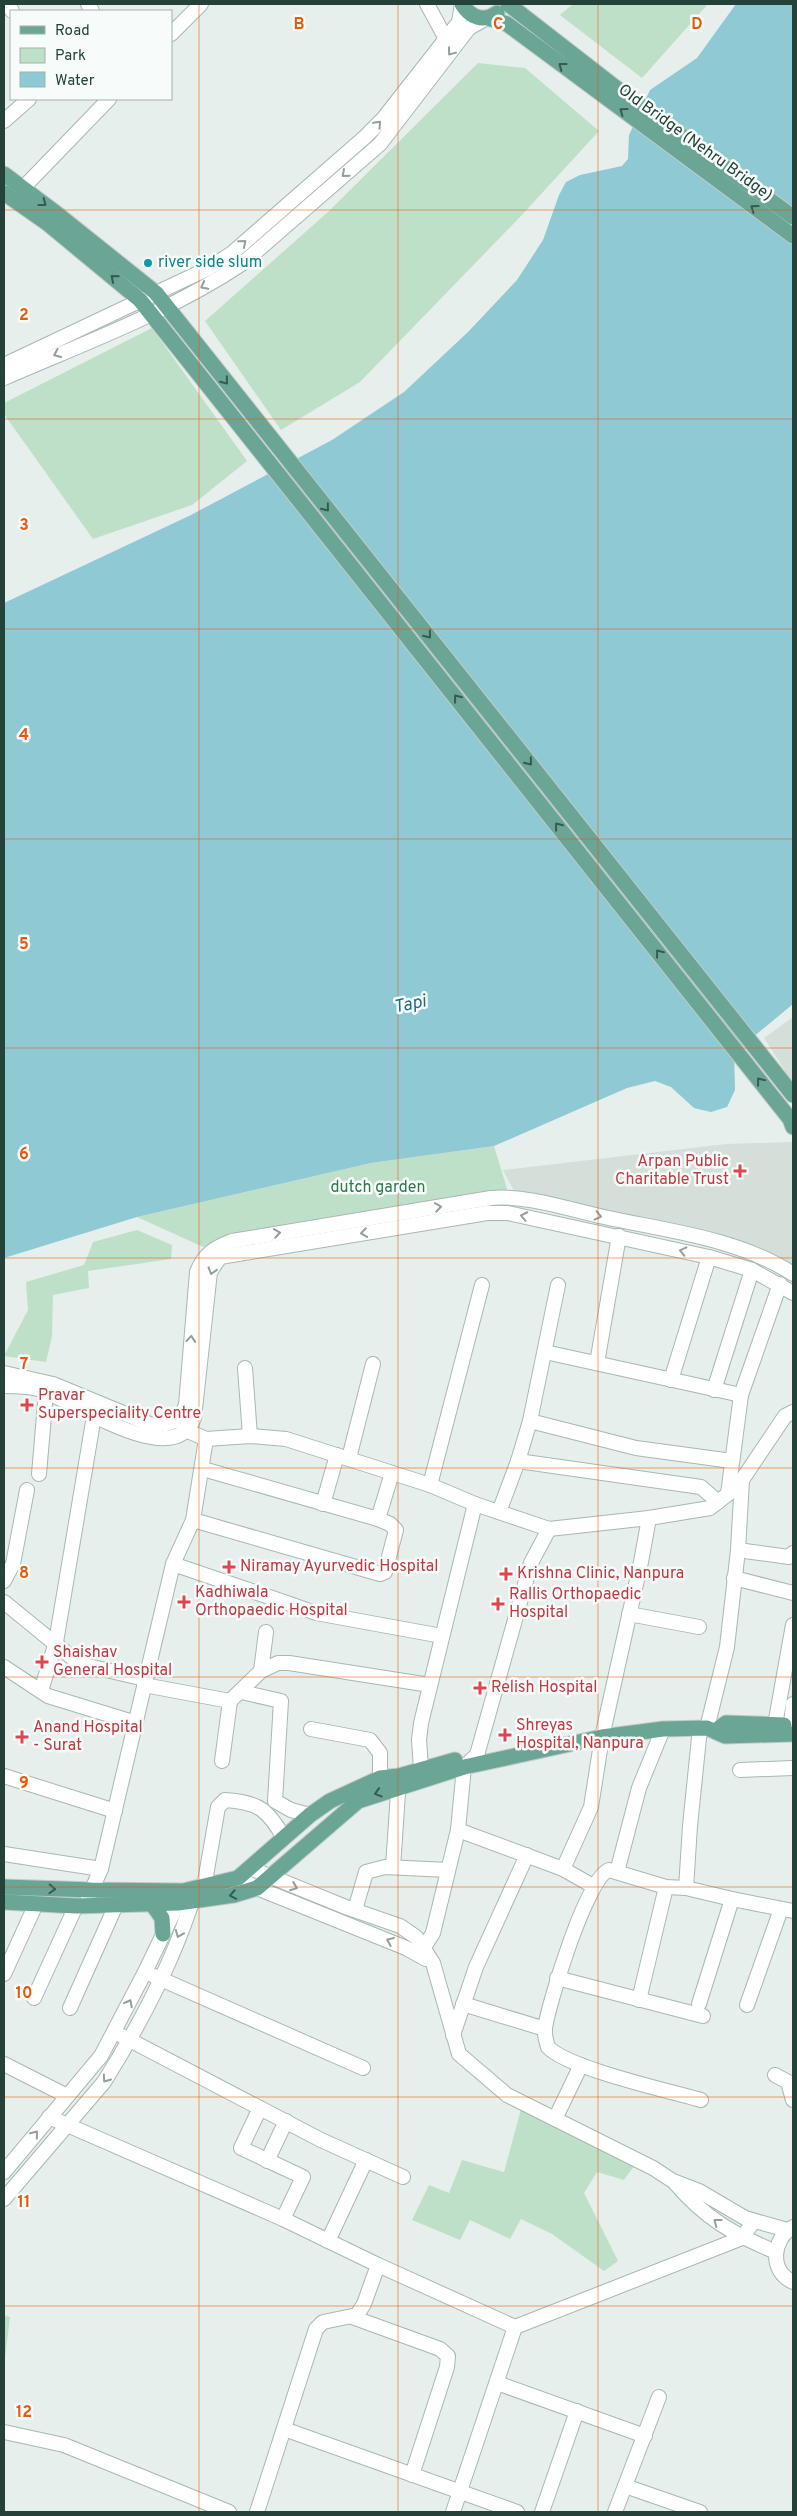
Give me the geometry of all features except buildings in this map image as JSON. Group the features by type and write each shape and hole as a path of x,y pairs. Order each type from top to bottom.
{"main road":[{"path":"462,4 471,15 507,24 606,89"},
{"path":"486,18 498,12 503,4"},
{"path":"508,4 606,89"},
{"name":"Old Bridge (Nehru Bridge)","path":"606,89 793,217"},
{"name":"Old Bridge (Nehru Bridge)","path":"606,89 793,236"},
{"path":"4,174 156,293 166,306 189,347 792,1123"},
{"path":"4,193 47,223 140,300 151,313 189,347 793,1095"},
{"path":"4,1887 234,1895 257,1888 344,1810 399,1782 421,1768 602,1737 663,1729 707,1729 726,1723 774,1725 792,1728"},
{"path":"707,1729 726,1736 792,1728"},
{"path":"4,1902 80,1906 152,1904 191,1894 238,1878 310,1815 330,1801 380,1778 399,1782 478,1765 485,1758"},
{"path":"152,1904 162,1918 164,1934"}],"street":[{"path":"172,33 201,4"},
{"path":"428,4 446,39"},
{"path":"4,365 207,269 231,254 366,137 459,22 462,4"},
{"path":"4,378 166,306 242,264 380,144 469,28 486,18"},
{"path":"4,121 28,100"},
{"path":"23,188 108,100"},
{"path":"4,1374 53,1384 152,1424 169,1424 178,1420 186,1406 197,1272 203,1258 215,1248 232,1240 491,1198 512,1198 714,1242 757,1254 793,1274"},
{"path":"4,1386 30,1387 46,1392 94,1416 146,1436 178,1437 188,1431 194,1418 210,1272 220,1257 498,1213 619,1236 709,1257 752,1270 793,1293"},
{"path":"597,1364 619,1236"},
{"path":"671,1380 709,1257"},
{"path":"714,1390 752,1270"},
{"path":"723,1498 732,1461 741,1395 780,1284"},
{"path":"430,1485 482,1285"},
{"path":"499,1512 518,1461 530,1421 558,1285"},
{"path":"545,1352 741,1395"},
{"path":"323,1504 343,1457 373,1364"},
{"path":"246,1368 250,1436"},
{"path":"39,1474 46,1392"},
{"path":"178,1420 188,1431 206,1439 250,1436 286,1440 430,1485 475,1504 549,1529 649,1518 710,1508 742,1480 785,1416 793,1412"},
{"path":"41,1691 56,1642 94,1416"},
{"path":"530,1421 636,1448 732,1461"},
{"path":"34,1998 80,1906 91,1890 101,1869 173,1564 193,1520 203,1469 206,1439"},
{"path":"518,1461 701,1487 723,1498"},
{"path":"193,1520 383,1574 396,1530 390,1524 378,1519 203,1469"},
{"path":"378,1519 392,1473"},
{"path":"686,1888 690,1826 707,1729 727,1647 738,1550 742,1480"},
{"path":"4,1581 13,1564 27,1490"},
{"path":"421,1768 419,1740 421,1723 475,1504"},
{"path":"563,1869 592,1807 602,1737 649,1518"},
{"path":"485,1758 531,1563 549,1529"},
{"path":"738,1550 789,1557 793,1554"},
{"path":"173,1564 316,1613 442,1636"},
{"path":"734,1578 793,1593"},
{"path":"4,1602 56,1642 80,1664 144,1682 230,1701"},
{"path":"629,1614 699,1627"},
{"path":"774,1725 793,1625"},
{"path":"261,1671 266,1632"},
{"path":"222,1761 230,1701 261,1671 278,1663 289,1663 430,1685"},
{"path":"4,1667 48,1696 136,1723"},
{"path":"241,1692 281,1701 274,1809 284,1838"},
{"path":"792,1728 793,1704"},
{"path":"311,1729 370,1740 380,1753 380,1778"},
{"path":"617,1872 636,1797 663,1729"},
{"path":"421,1952 433,1933 458,1830 464,1767"},
{"path":"740,1770 793,1768"},
{"path":"4,1776 115,1811"},
{"path":"393,1867 399,1782"},
{"path":"4,2198 104,2082 129,2040 161,1979 191,1894 218,1807 226,1800 238,1801 310,1815"},
{"path":"458,1830 563,1869 593,1886"},
{"path":"4,1854 101,1869"},
{"path":"453,2035 482,1953 527,1855"},
{"path":"355,1910 366,1872 393,1867 448,1870"},
{"path":"250,1868 269,1877 400,1926 416,1937 421,1952"},
{"path":"701,2100 581,2065 552,2052 548,2047 545,2029 557,1978 593,1886 603,1872 609,1870 666,1887 686,1888 787,1910 747,2005"},
{"path":"238,1878 257,1888 406,1948 421,1952 433,1963 459,2054 507,2094 673,2181 699,2191 736,2214 754,2221 790,2228 777,2244 776,2252 779,2268 792,2284"},
{"path":"639,2000 666,1887"},
{"path":"4,2172 101,2056 164,1934 191,1894"},
{"path":"557,1978 639,2000 701,2010 732,1899"},
{"path":"4,1974 36,1904"},
{"path":"70,2008 116,1905"},
{"path":"145,1972 363,2068"},
{"path":"464,2004 545,2029"},
{"path":"114,2032 260,2108 403,2177"},
{"path":"4,2065 67,2096"},
{"path":"555,2118 581,2065"},
{"path":"776,2074 788,2082 793,2100"},
{"path":"260,2108 241,2148 303,2177 283,2219"},
{"path":"49,2117 283,2219 378,2265 515,2326 742,2238 754,2221"},
{"path":"267,2161 286,2121"},
{"path":"328,2241 366,2160"},
{"path":"673,2181 691,2202 719,2224 742,2238 776,2252"},
{"path":"257,2512 316,2329 323,2322 357,2315 364,2304 378,2265"},
{"path":"352,2317 440,2349 448,2356 448,2367 412,2475"},
{"path":"453,2512 515,2326"},
{"path":"497,2383 577,2410 645,2436"},
{"path":"615,2512 660,2397"},
{"path":"542,2512 577,2410"},
{"path":"284,2429 517,2512"},
{"path":"4,2432 64,2445 229,2512"},
{"path":"625,2486 700,2512"}],"shaded area":[{"path":"793,1017 793,1083 764,1038"},
{"path":"793,1142 793,1268 515,1193 503,1170 726,1144"}],"green space":[{"path":"573,4 708,4 642,78 560,15"},
{"path":"478,63 525,68 599,131 520,217 360,382 281,430 205,321 328,212"},
{"path":"152,328 247,461 192,505 93,539 4,414 4,403"},
{"name":"dutch garden","path":"494,1146 508,1192 203,1247 137,1217 371,1163"},
{"path":"137,1230 172,1245 171,1259 88,1271 89,1288 53,1295 52,1336 46,1362 4,1356 28,1310 26,1282 84,1265 93,1242"},
{"path":"521,2109 634,2166 624,2180 597,2172 584,2193 618,2261 604,2271 552,2234 521,2219 510,2239 470,2220 460,2240 412,2220 429,2185 449,2193 462,2160 504,2172"},
{"path":"4,2315 10,2317 4,2366"}],"water":[{"name":"Tapi","path":"736,4 793,4 793,1004 734,1053 735,1090 727,1107 711,1112 694,1108 671,1087 655,1081 627,1088 494,1146 371,1163 137,1217 4,1258 4,603 191,515 332,440 404,392 468,332 517,280 543,240 559,195 566,182 580,175 622,166 628,159 629,135 650,90 697,58"}],"place":[{"name":"river side slum","path":"148,263"},
{"name":"Arpan Public Charitable Trust","path":"740,1171"},
{"name":"Pravar Superspeciality Centre","path":"27,1405"},
{"name":"Niramay Ayurvedic Hospital","path":"229,1567"},
{"name":"Krishna Clinic, Nanpura","path":"506,1574"},
{"name":"Kadhiwala Orthopaedic Hospital","path":"184,1602"},
{"name":"Rallis Orthopaedic Hospital","path":"498,1604"},
{"name":"Shaishav General Hospital","path":"42,1662"},
{"name":"Relish Hospital","path":"480,1688"},
{"name":"Shreyas Hospital, Nanpura","path":"505,1735"},
{"name":"Anand Hospital - Surat","path":"22,1737"}]}
